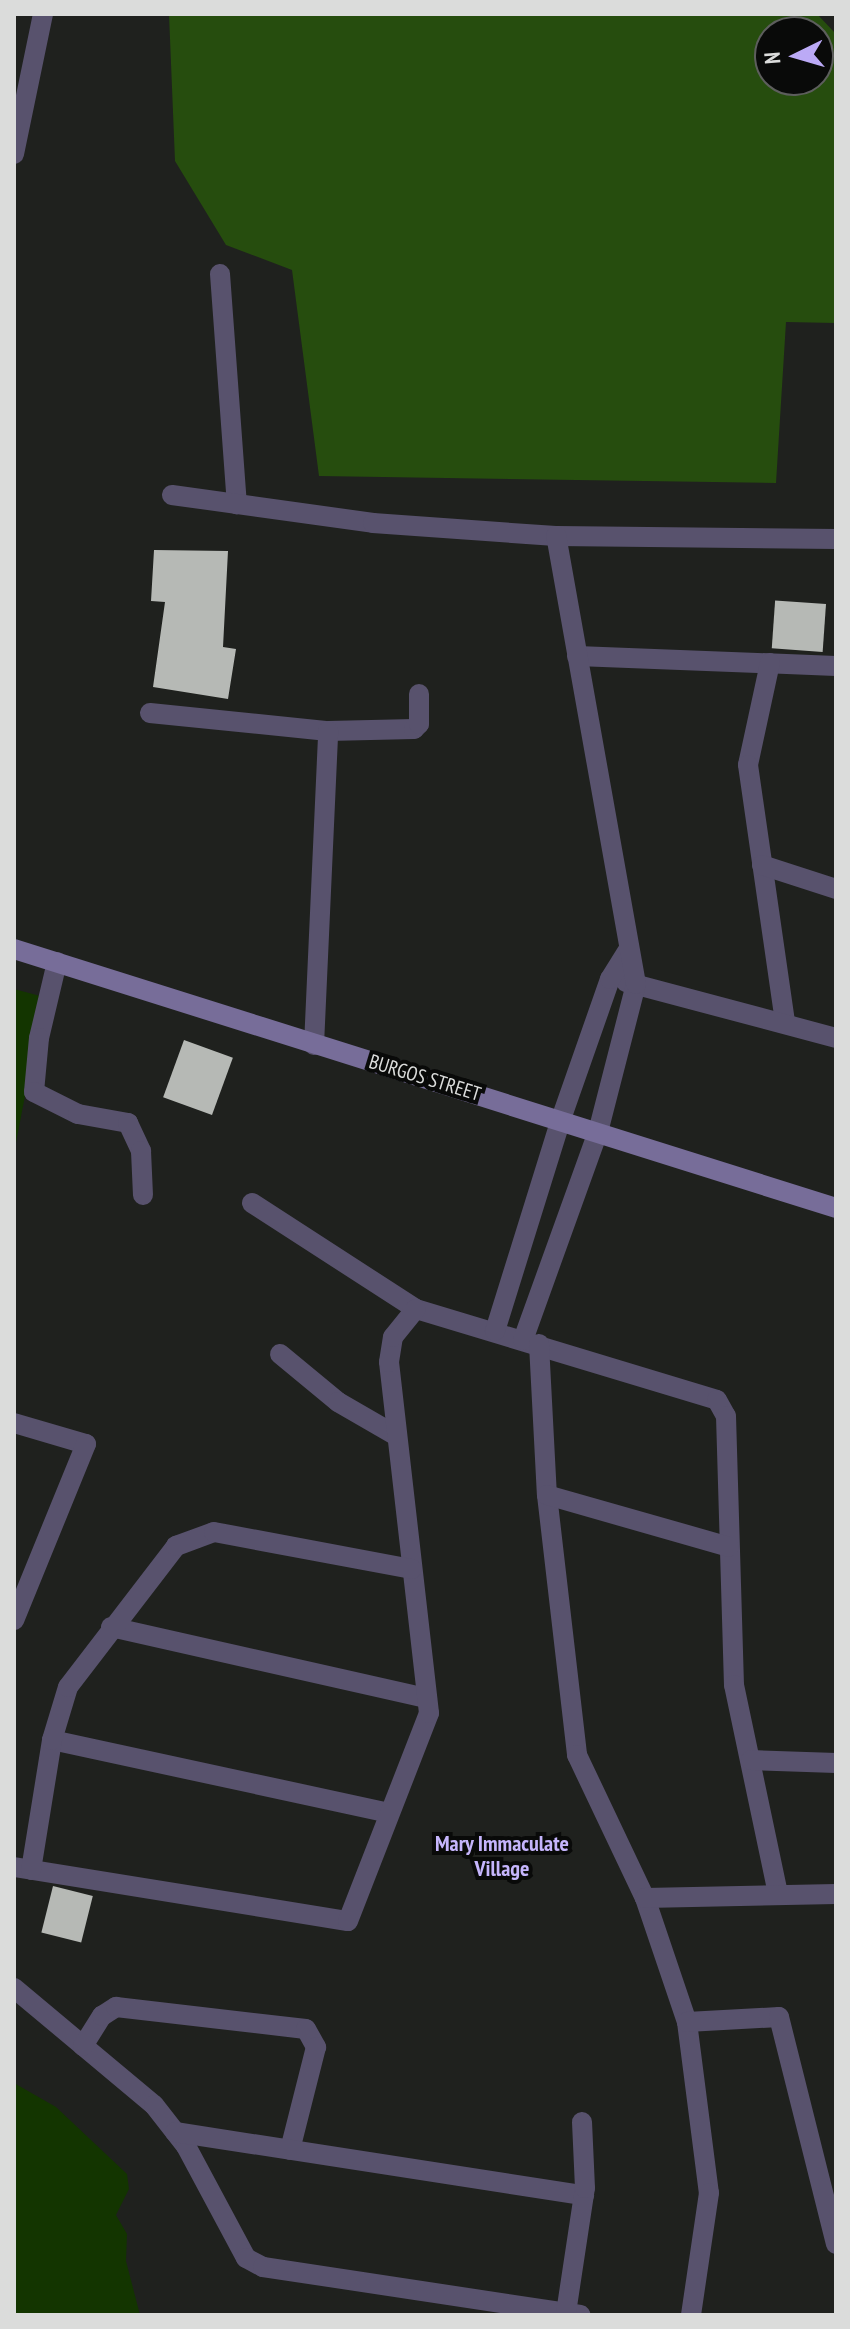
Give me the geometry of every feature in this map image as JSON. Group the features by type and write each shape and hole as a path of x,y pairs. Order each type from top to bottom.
{"street":[{"path":"14,154 43,14"},
{"path":"220,274 237,504"},
{"path":"172,495 373,523 556,536 836,539"},
{"path":"556,536 625,916 627,952 636,984 598,1132 531,1342 577,1755 645,1898 687,2022 709,2193 691,2315"},
{"path":"577,656 836,666"},
{"path":"770,663 748,765 785,1022"},
{"path":"150,713 328,731 414,729 419,724 419,694"},
{"path":"314,1045 328,731"},
{"path":"762,865 836,889"},
{"name":"BURGOS STREET","path":"14,949 836,1208"},
{"path":"495,1331 561,1119 610,979 627,952"},
{"path":"57,962 39,1038 34,1092 78,1114 128,1123 138,1134 143,1195"},
{"path":"610,979 785,1022 836,1038"},
{"path":"252,1203 416,1309 717,1400 726,1416 734,1685 778,1894"},
{"path":"412,1569 214,1532 176,1546 68,1687 52,1740 23,1869 348,1921 429,1713 389,1362 393,1337 416,1309"},
{"path":"280,1354 338,1402 397,1436"},
{"path":"14,1423 86,1444 14,1620"},
{"path":"547,1495 729,1547"},
{"path":"111,1627 427,1698"},
{"path":"52,1740 389,1813"},
{"path":"751,1760 836,1763"},
{"path":"645,1898 836,1894"},
{"path":"14,1988 154,2105 175,2132 235,2242 246,2258 263,2267 573,2314 584,2195 582,2122"},
{"path":"83,2046 102,2016 116,2007 306,2029 316,2047 290,2150"},
{"path":"687,2022 779,2017 836,2244"},
{"path":"175,2132 584,2195"}],"shaded area":[{"path":"169,14 817,14 819,16 754,16 754,96 834,96 834,32 836,34 836,323 786,322 776,483 319,476 292,270 226,245 175,161"},
{"path":"14,989 44,997 14,1153"},
{"path":"14,2083 56,2107 127,2174 129,2189 116,2215 127,2234 126,2261 140,2315 14,2315"}],"building":[{"path":"154,550 228,551 223,647 236,649 228,699 153,687 165,602 151,601"},
{"path":"775,600 826,604 823,652 772,648"},
{"path":"184,1040 233,1058 212,1115 163,1097"},
{"path":"53,1886 93,1896 81,1942 41,1933"}],"district":[{"name":"Mary Immaculate Village","path":"502,1856"}]}
